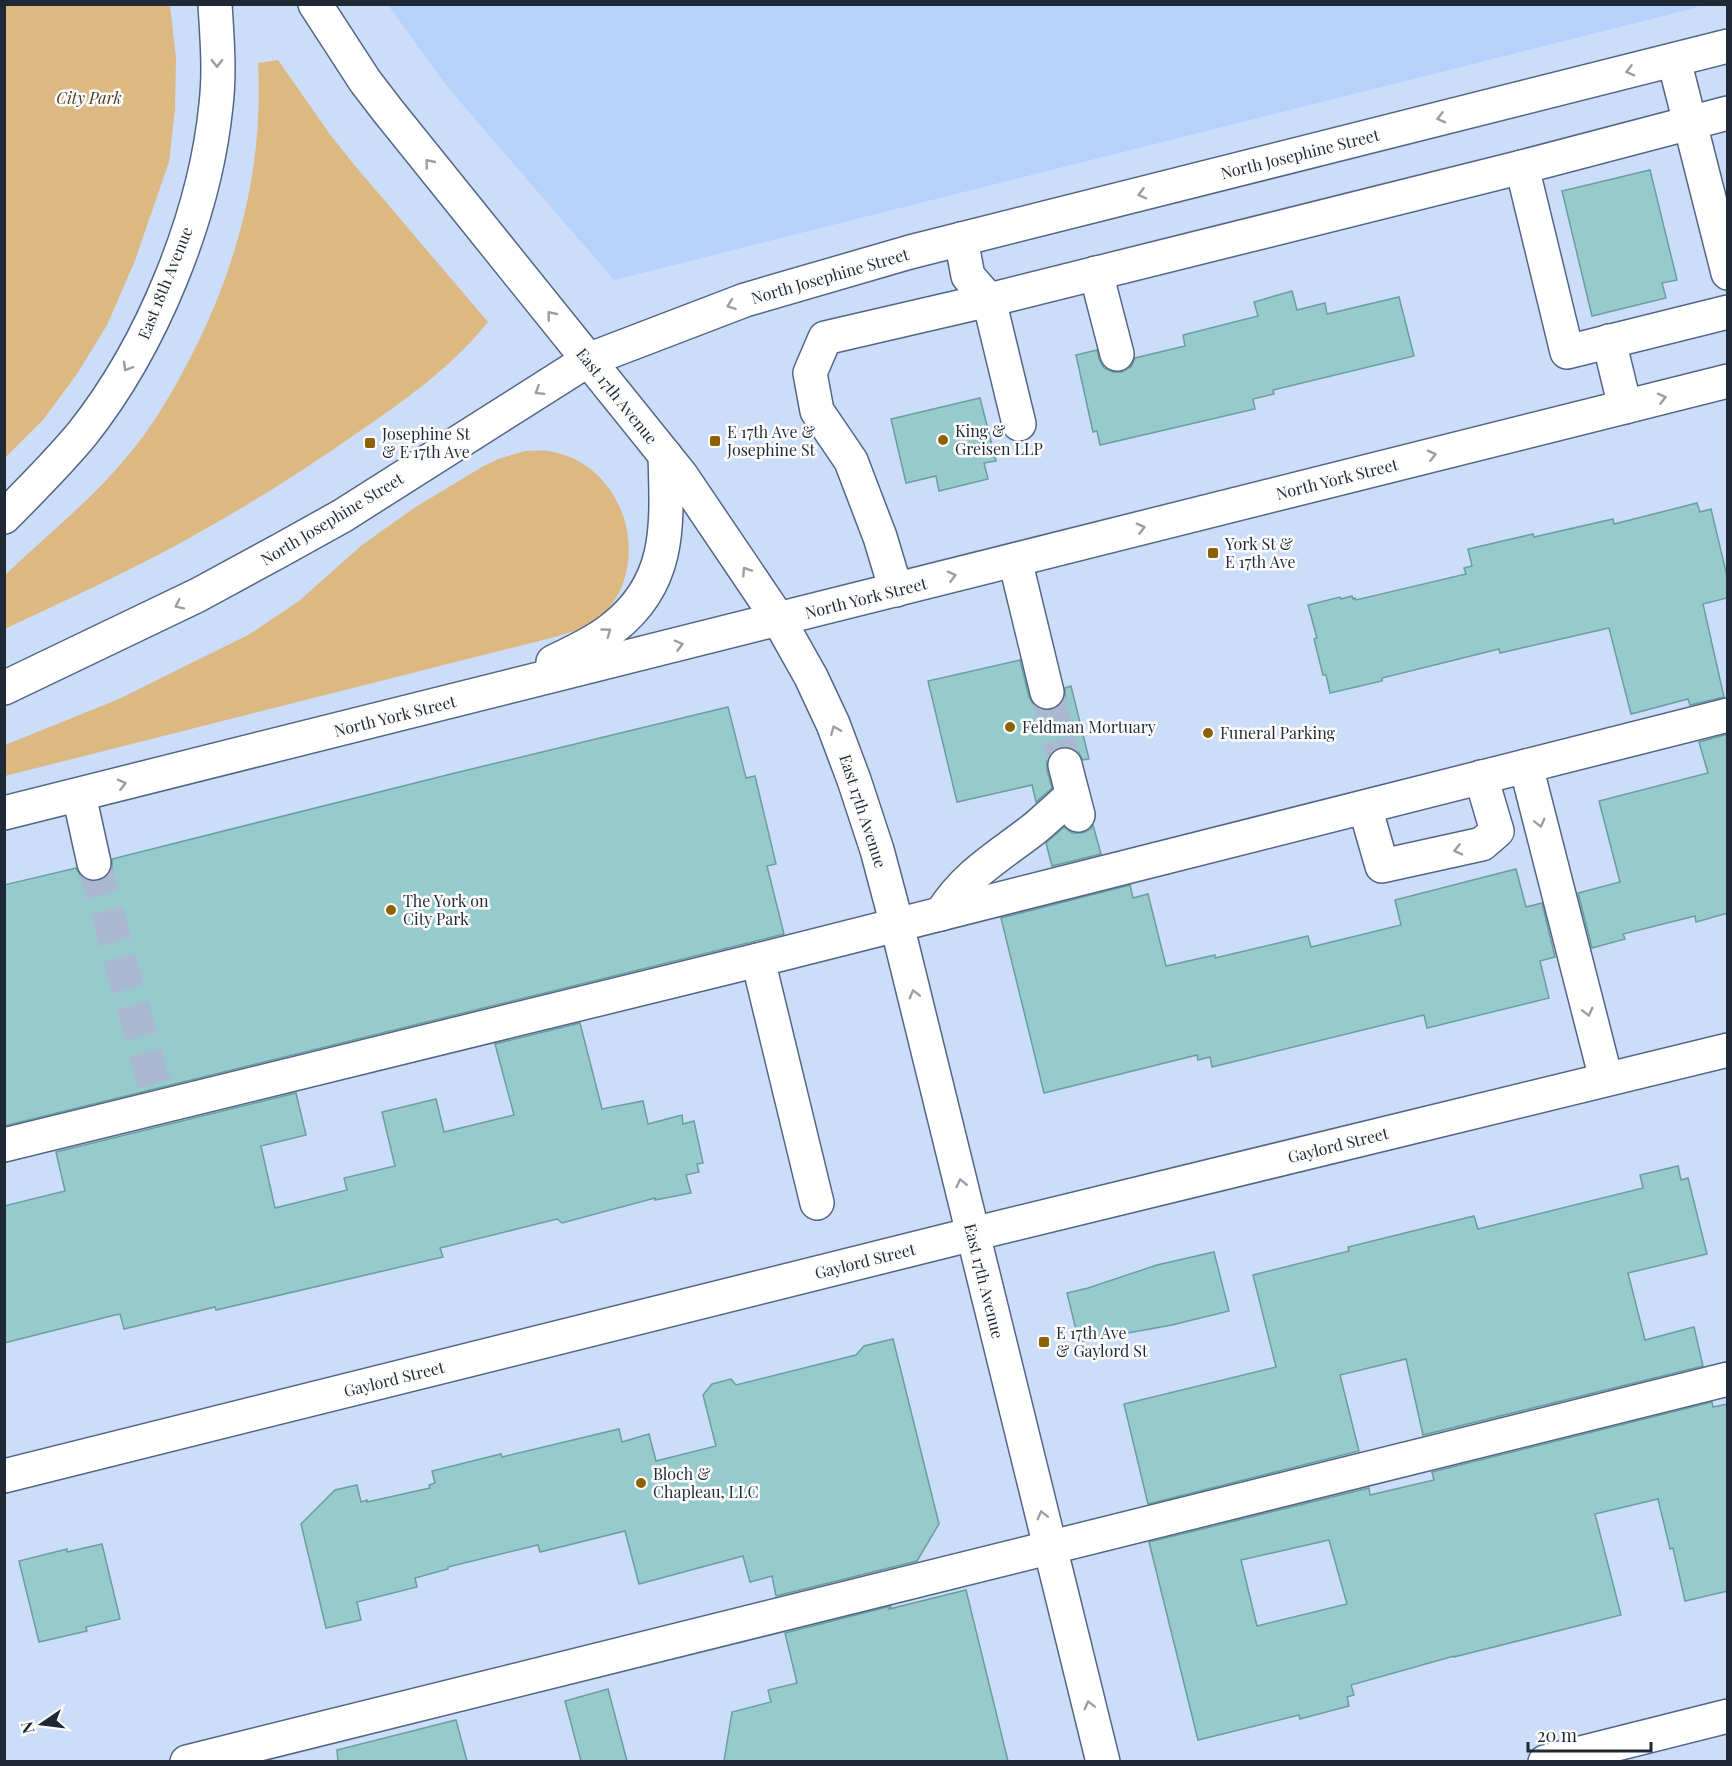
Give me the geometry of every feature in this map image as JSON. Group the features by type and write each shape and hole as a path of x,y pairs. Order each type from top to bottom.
{"main road":[{"name":"East 18th Avenue","path":"4,517 52,468 92,420 128,367 163,297 178,260 202,182 213,127 218,82 214,4"},
{"name":"East 17th Avenue","path":"315,4 365,81 388,111 681,475 779,620 811,677 833,724 877,850 897,925 1103,1761"},
{"name":"North Josephine Street","path":"4,688 198,595 342,516 588,360 746,300 873,262 961,239 1728,46"},
{"path":"1674,60 1728,273"},
{"path":"896,591 880,537 851,461 817,411 810,373 825,338 989,300 1728,113"},
{"path":"1522,166 1567,352 1728,312"},
{"path":"961,239 968,276 989,300 1018,424"},
{"path":"1096,273 1118,354"},
{"path":"1609,341 1625,407"},
{"name":"North York Street","path":"4,813 1728,381"},
{"path":"480,695 588,645 612,629 644,598 654,576 665,537 665,455"},
{"path":"1015,560 1047,692"},
{"path":"4,1144 158,1097 758,960 1728,715"},
{"path":"1526,766 1606,1079"},
{"path":"1365,807 1383,866 1482,844 1497,831 1481,777"},
{"path":"941,914 960,888 976,872 1032,830 1072,792"},
{"path":"79,795 94,863"},
{"path":"758,960 817,1203"},
{"name":"Gaylord Street","path":"4,1476 973,1234 1728,1050"},
{"path":"188,1761 1728,1379"},
{"path":"1545,1761 1728,1716"}],"shaded area":[{"path":"388,5 1700,5 614,280 449,89"}],"green space":[{"name":"City Park","path":"5,4 170,5 176,58 175,109 169,162 134,263 107,325 77,374 43,420 5,458"},
{"path":"278,60 351,161 488,322 459,354 410,396 284,482 156,556 5,629 5,575 83,504 126,458 166,402 201,337 226,277 251,183 259,104 258,63"},
{"path":"525,451 548,451 568,456 586,466 601,479 613,495 622,513 629,553 624,580 610,607 589,625 555,637 5,776 5,745 119,699 250,634 299,601 362,545 414,508 482,467 498,459"}],"building":[{"path":"1650,170 1677,280 1662,283 1666,298 1592,316 1562,191"},
{"path":"1292,291 1297,310 1325,303 1327,314 1399,297 1414,356 1273,390 1274,394 1253,399 1255,409 1100,445 1097,431 1093,432 1076,355 1097,350 1104,368 1113,372 1122,372 1131,367 1135,358 1185,346 1183,335 1258,316 1254,302"},
{"name":"King & Greisen LLP","path":"980,398 996,461 984,463 988,479 939,491 936,476 906,483 891,419"},
{"path":"1697,503 1700,512 1711,509 1727,576 1727,598 1703,604 1724,697 1690,705 1688,699 1631,714 1609,628 1500,653 1499,649 1330,693 1314,639 1317,638 1308,605 1340,597 1341,599 1352,596 1356,600 1466,574 1464,568 1472,566 1468,549 1613,519 1614,524"},
{"name":"Feldman Mortuary","path":"1020,660 1029,697 1033,704 1041,710 1051,710 1059,706 1065,698 1065,688 1071,686 1089,759 1083,760 1078,751 1069,747 1061,747 1052,751 1047,761 1047,770 1052,788 1036,802 1032,785 957,802 928,681"},
{"name":"The York on City Park","path":"728,707 746,778 755,776 776,864 767,866 784,934 4,1126 4,885 76,868 88,881 99,881 112,869 112,859"},
{"path":"1728,734 1728,913 1696,922 1695,916 1623,934 1625,939 1592,948 1578,893 1620,882 1599,801 1708,773 1699,742"},
{"path":"1093,825 1101,854 1052,866 1046,843 1064,827 1072,833 1082,833 1091,829"},
{"path":"1516,869 1526,907 1542,903 1555,957 1540,961 1549,998 1427,1028 1424,1015 1212,1067 1210,1057 1198,1060 1197,1055 1044,1093 1001,918 1130,885 1133,898 1148,894 1166,966 1215,955 1215,958 1308,936 1311,947 1401,925 1395,900"},
{"path":"580,1023 602,1109 643,1101 648,1124 682,1115 683,1124 694,1121 703,1163 697,1164 699,1172 686,1175 691,1193 655,1200 655,1198 562,1223 557,1219 440,1248 443,1257 216,1310 215,1307 124,1329 120,1314 4,1343 4,1206 65,1191 56,1152 296,1093 306,1135 261,1146 275,1208 347,1190 344,1178 395,1166 382,1112 436,1099 444,1132 514,1115 495,1044"},
{"path":"1678,1166 1681,1180 1688,1178 1707,1254 1628,1273 1645,1340 1694,1327 1703,1366 1423,1435 1406,1359 1340,1375 1359,1451 1148,1504 1124,1404 1276,1367 1253,1275 1349,1251 1348,1247 1474,1216 1478,1229 1643,1188 1640,1175"},
{"path":"1214,1252 1229,1311 1172,1325 1079,1342 1067,1293 1157,1265"},
{"path":"893,1339 939,1524 917,1561 776,1596 772,1576 750,1582 743,1556 639,1584 625,1531 540,1552 538,1545 448,1567 448,1569 415,1578 417,1587 357,1602 361,1620 326,1628 301,1524 335,1490 357,1485 361,1502 367,1500 367,1502 430,1488 429,1485 435,1483 432,1471 619,1429 622,1442 649,1434 656,1461 716,1446 703,1395 712,1384 731,1379 736,1385 856,1355 864,1346"},
{"path":"1712,1402 1713,1407 1728,1404 1728,1591 1685,1601 1673,1548 1670,1549 1658,1499 1595,1514 1621,1615 1454,1656 1351,1685 1354,1695 1347,1697 1349,1706 1300,1719 1299,1715 1198,1740 1149,1542 1369,1488 1370,1495 1434,1480 1432,1472","holes":["1329,1540 1347,1604 1257,1626 1241,1560"]},
{"path":"102,1544 120,1619 86,1627 87,1631 39,1642 19,1561 67,1549 67,1552"},
{"path":"966,1590 1008,1761 724,1761 732,1712 771,1702 768,1690 797,1683 785,1633"},
{"path":"608,1689 627,1761 581,1761 565,1701"},
{"path":"456,1720 467,1761 338,1761 337,1750"}],"tunnel":[{"path":"1047,692 1065,765"},
{"path":"94,863 155,1088"}],"place":[{"name":"King & Greisen LLP","path":"943,440"},
{"name":"E 17th Ave & Josephine St","path":"715,441"},
{"name":"Josephine St & E 17th Ave","path":"370,443"},
{"name":"York St & E 17th Ave","path":"1213,553"},
{"name":"Feldman Mortuary","path":"1010,727"},
{"name":"Funeral Parking","path":"1208,733"},
{"name":"The York on City Park","path":"391,910"},
{"name":"E 17th Ave & Gaylord St","path":"1044,1342"},
{"name":"Bloch & Chapleau, LLC","path":"641,1483"}]}
